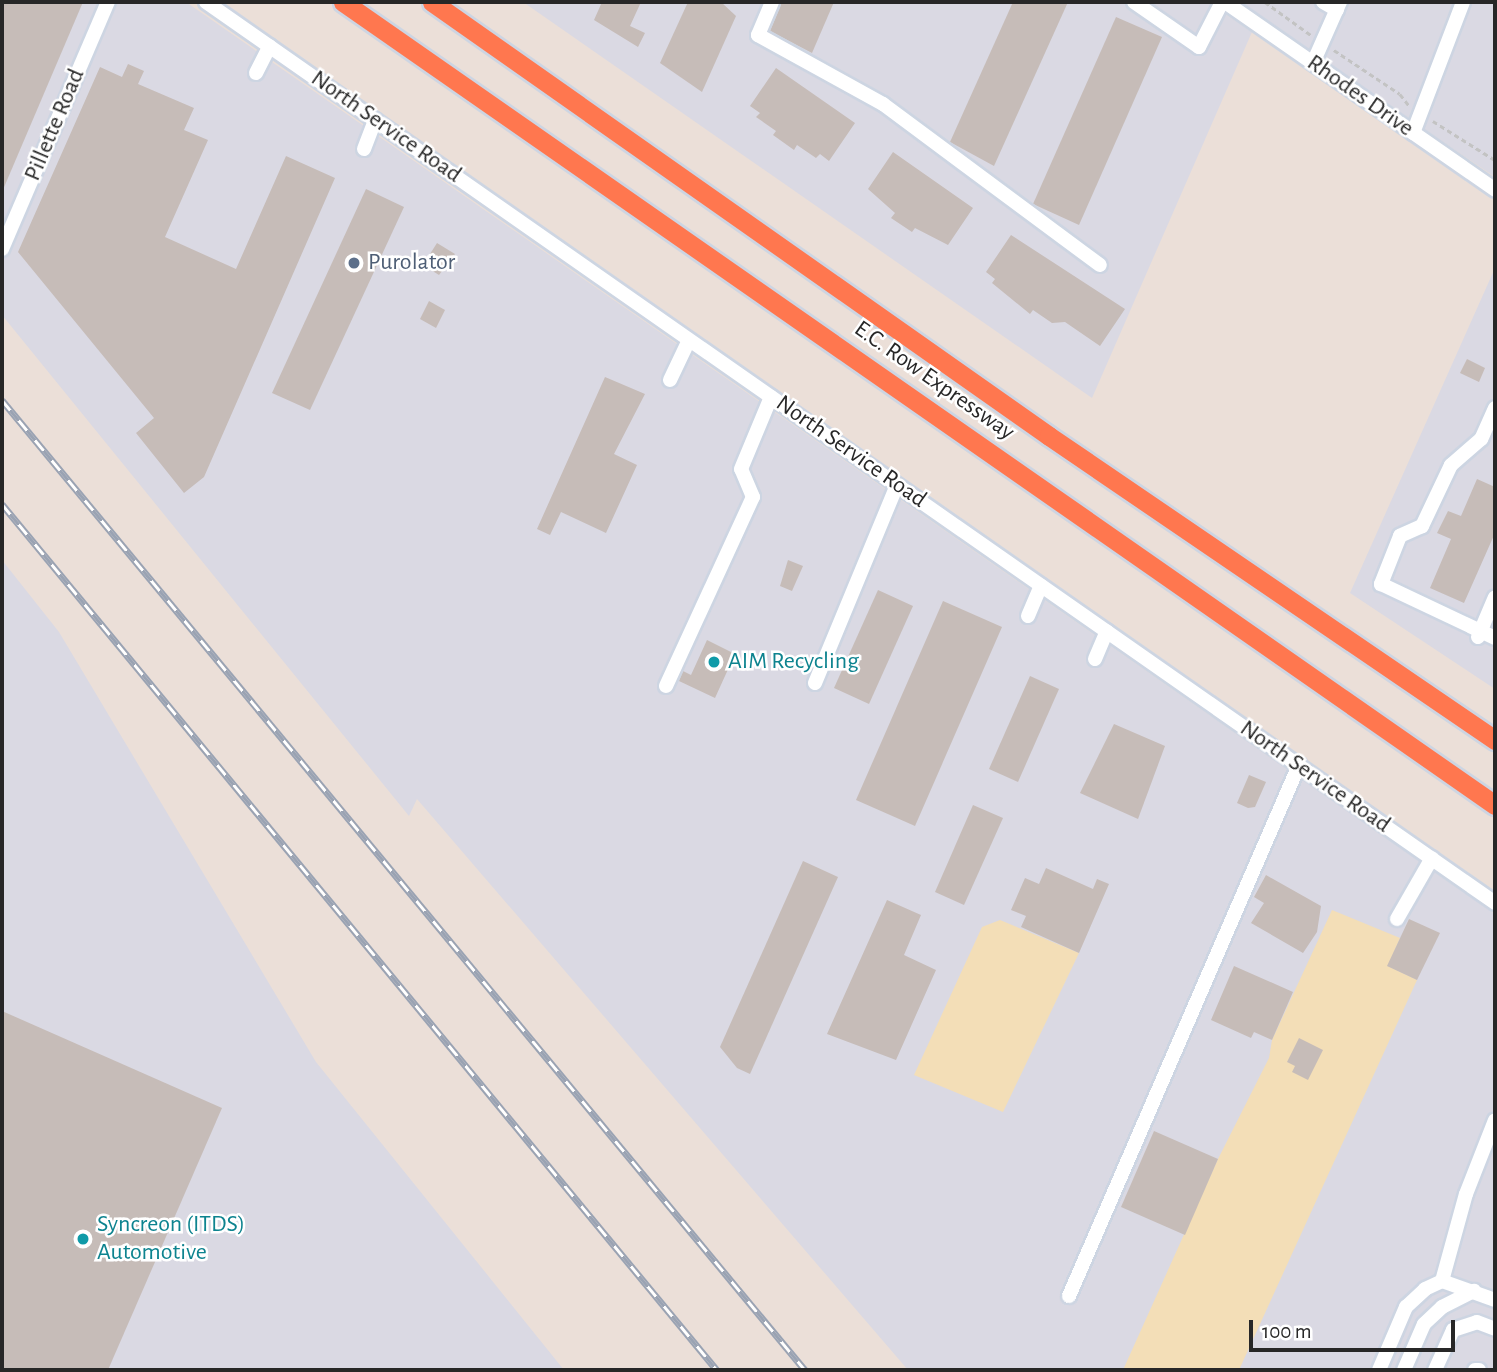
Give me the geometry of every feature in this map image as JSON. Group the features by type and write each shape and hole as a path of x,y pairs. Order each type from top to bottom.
{"highway":[{"name":"E.C. Row Expressway","path":"343,2 1495,805"},
{"name":"E.C. Row Expressway","path":"432,2 1049,436 1495,740"}],"street":[{"name":"Pillette Road","path":"2,249 108,2"},
{"name":"North Service Road","path":"206,2 1495,903"},
{"path":"772,2 758,35 883,104 1100,265"},
{"path":"1134,2 1199,47 1224,2"},
{"name":"Rhodes Drive","path":"1224,2 1495,190"},
{"path":"1313,63 1338,6 1322,2"},
{"path":"1413,133 1462,2"},
{"path":"256,73 270,46"},
{"path":"364,149 375,120"},
{"path":"670,380 689,340"},
{"path":"666,686 753,496 741,469 771,397"},
{"path":"1495,408 1481,439 1451,465 1422,526 1400,536 1381,584 1479,634 1495,638"},
{"path":"1481,439 1495,445"},
{"path":"815,683 897,485"},
{"path":"1028,616 1041,586"},
{"path":"1479,634 1495,597"},
{"path":"1095,659 1107,631"},
{"path":"1069,1296 1299,765"},
{"path":"1397,919 1432,858"},
{"path":"1442,1281 1466,1194 1495,1120"},
{"path":"1483,1150 1495,1160"},
{"path":"1379,1370 1406,1307 1425,1289 1442,1281 1495,1300"},
{"path":"1404,1370 1424,1324 1442,1307 1474,1291"},
{"path":"1435,1370 1453,1329 1477,1322 1495,1329"}],"path":[{"path":"1265,2 1313,36"},
{"path":"1334,50 1399,94 1410,108"},
{"path":"1432,120 1495,160"}],"shaded area":[{"path":"2,2 186,2 1495,914 1495,1370 908,1370 417,799 409,816 2,315"},
{"path":"523,2 1207,2 1252,32 1092,398"},
{"path":"1240,2 1495,2 1495,177 1330,65"},
{"path":"1495,268 1495,689 1350,593"},
{"path":"2,560 59,632 316,1062 564,1370 2,1370"}],"sand":[{"path":"1332,910 1400,938 1388,966 1417,980 1239,1370 1123,1370 1218,1159 1269,1058 1272,1040"},
{"path":"1000,920 1079,953 1003,1112 914,1075 982,927"}],"building":[{"path":"2,2 83,2 2,192"},
{"path":"602,2 641,2 630,26 645,33 638,47 594,20"},
{"path":"688,2 721,2 736,16 702,92 660,63"},
{"path":"782,2 834,2 812,53 770,31"},
{"path":"1013,2 1068,2 994,166 950,142"},
{"path":"1116,17 1162,37 1079,225 1033,204"},
{"path":"128,64 144,71 138,84 194,108 184,130 208,140 165,237 236,269 286,156 335,178 204,477 184,493 136,433 154,418 18,252 100,67 122,77"},
{"path":"776,68 855,123 829,161 820,154 816,158 797,145 794,150 773,135 776,131 756,117 760,113 750,106"},
{"path":"893,152 973,208 948,245 915,228 912,232 891,218 895,213 868,189"},
{"path":"366,189 404,207 310,410 272,393"},
{"path":"1011,235 1125,309 1100,346 1065,322 1052,323 1033,310 1030,314 992,283 995,279 986,272"},
{"path":"437,243 455,254 439,275 423,265"},
{"path":"429,301 445,310 436,328 420,319"},
{"path":"1467,359 1485,368 1479,382 1460,373"},
{"path":"605,377 645,394 614,454 637,465 606,533 561,512 550,535 537,529"},
{"path":"1477,479 1495,487 1495,533 1464,603 1430,588 1451,539 1437,533 1448,511 1461,516"},
{"path":"788,560 803,566 792,591 780,586"},
{"path":"878,590 913,606 869,704 834,688"},
{"path":"943,601 1002,627 915,826 856,800"},
{"name":"AIM Recycling","path":"707,640 735,654 715,698 679,681 683,671 691,675"},
{"path":"1030,676 1059,689 1018,782 989,769"},
{"path":"1114,724 1165,746 1138,819 1080,793"},
{"path":"1249,775 1266,782 1255,807 1248,808 1237,803"},
{"path":"973,805 1003,818 964,905 935,892"},
{"path":"803,861 838,877 750,1074 737,1068 720,1047"},
{"path":"1046,868 1093,889 1097,879 1109,884 1079,953 1021,927 1026,916 1011,910 1025,878 1039,884"},
{"path":"1266,875 1321,906 1317,932 1303,953 1251,923 1264,903 1254,897"},
{"path":"887,900 921,915 904,955 936,970 896,1060 827,1034"},
{"path":"1409,919 1440,933 1417,980 1387,966"},
{"path":"1234,966 1293,992 1272,1040 1254,1032 1251,1038 1211,1020"},
{"name":"Syncreon (ITDS) Automotive","path":"2,1011 222,1108 108,1370 2,1370"},
{"path":"1299,1038 1323,1050 1308,1080 1292,1072 1295,1066 1287,1062"},
{"path":"1154,1131 1218,1159 1185,1235 1121,1207"}],"railway":[{"path":"2,400 805,1370"},
{"path":"2,504 717,1370"}],"place":[{"name":"Purolator","path":"354,263"},
{"name":"AIM Recycling","path":"714,662"},
{"name":"Syncreon (ITDS) Automotive","path":"83,1239"}]}
